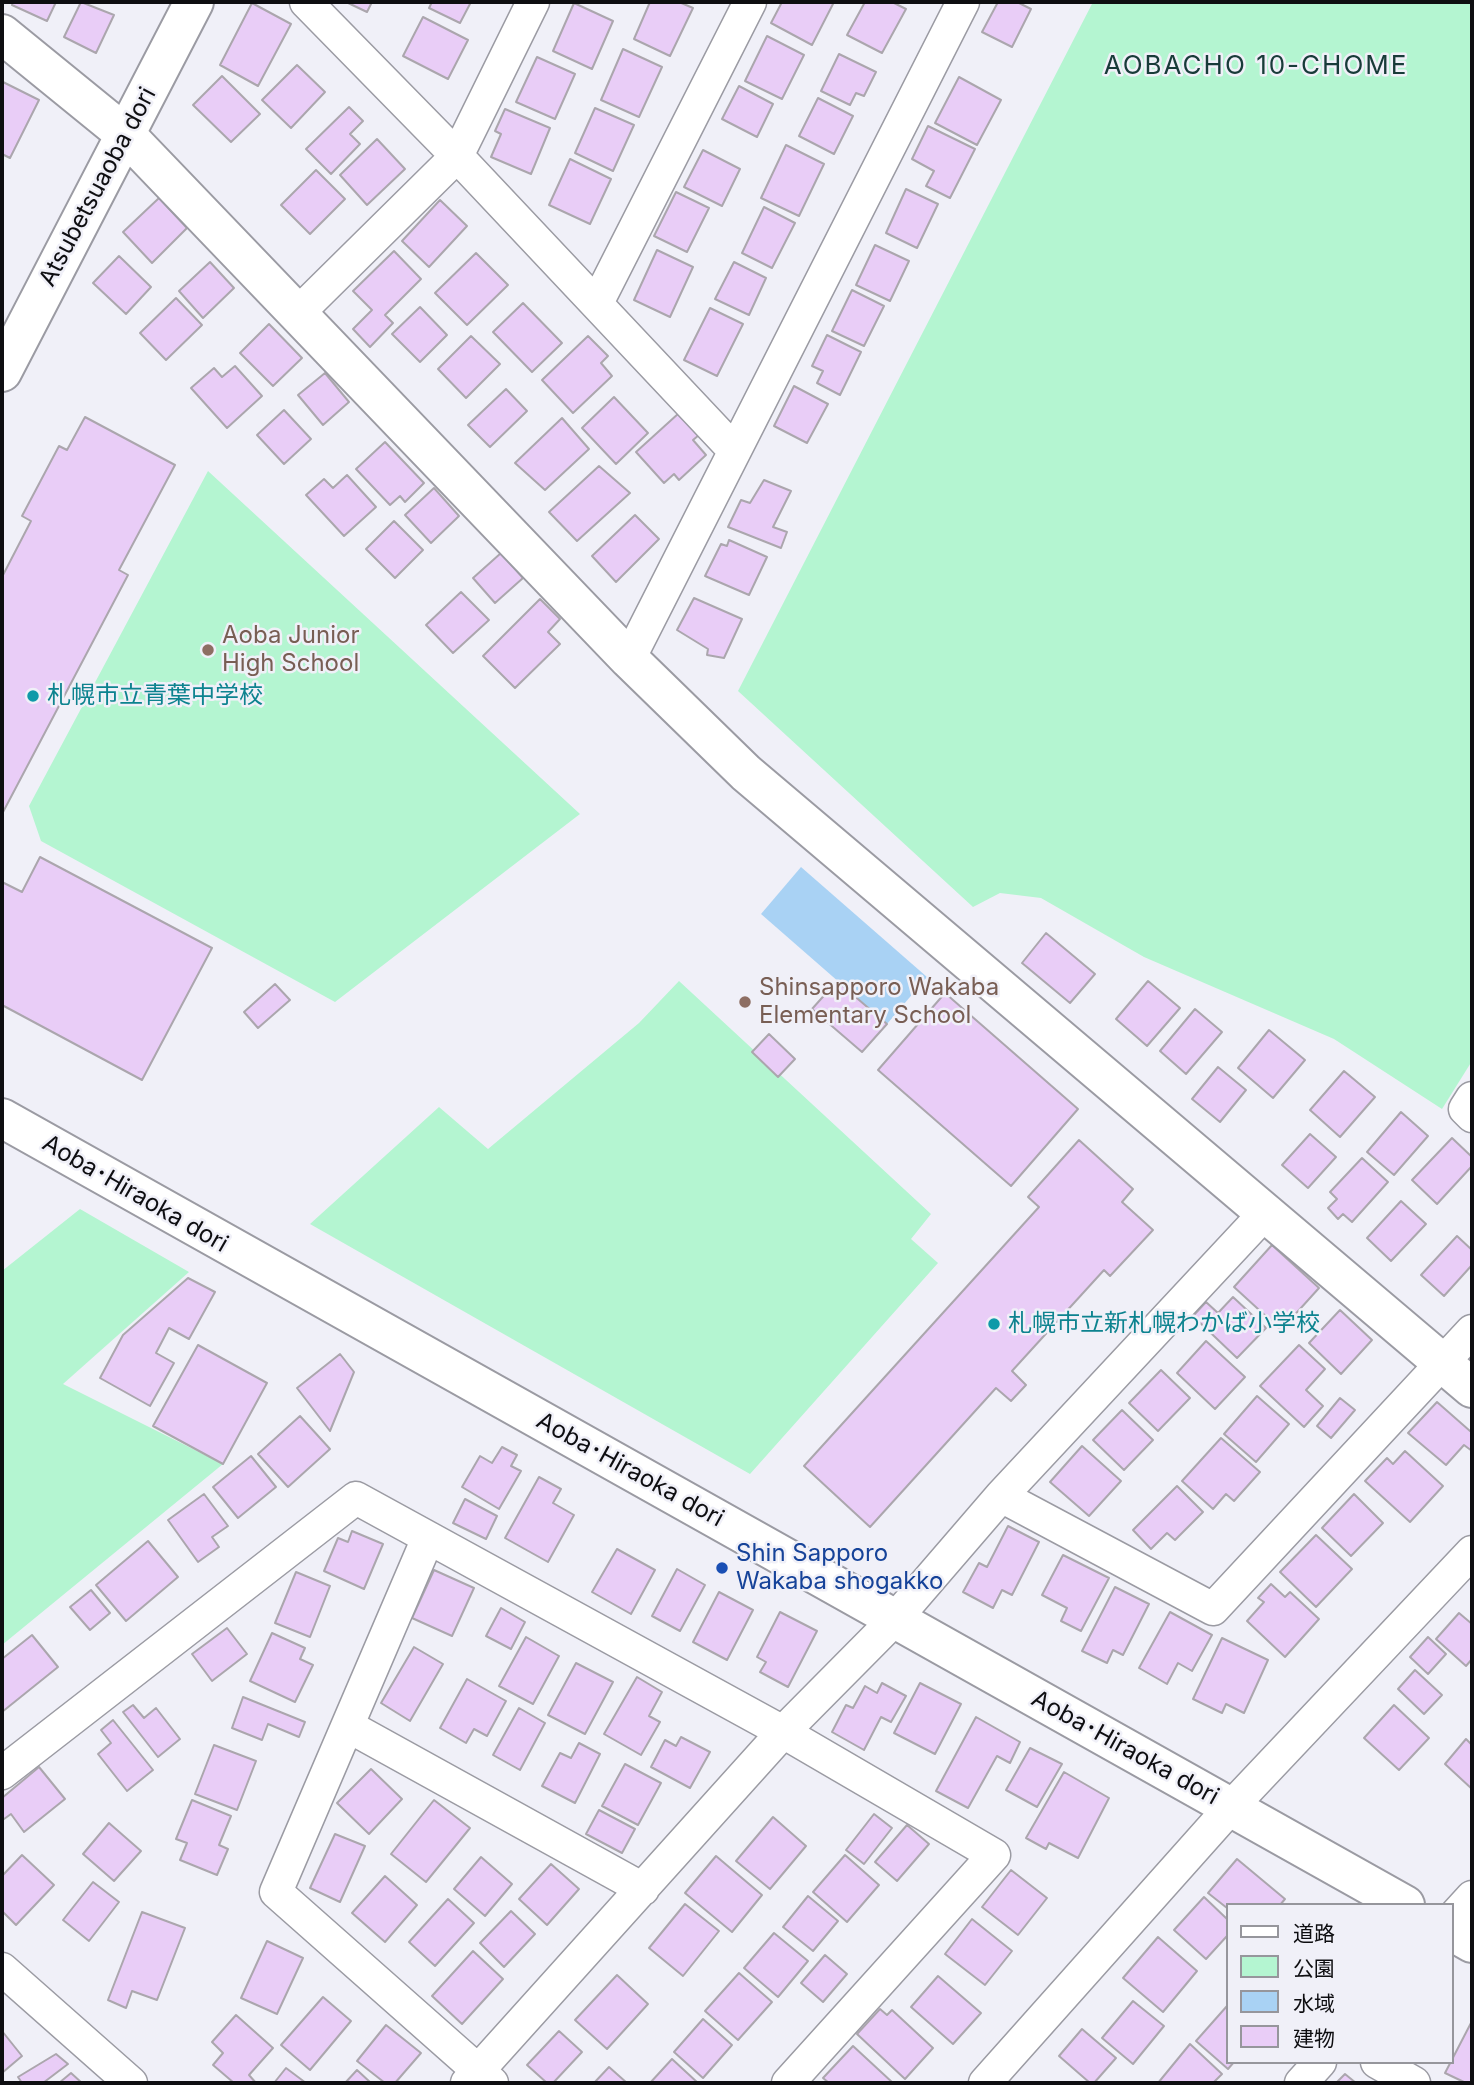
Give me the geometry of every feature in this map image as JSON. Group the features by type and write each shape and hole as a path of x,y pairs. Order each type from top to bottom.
{"street":[{"name":"Atsubetsuaoba dori","path":"2,372 194,2"},
{"path":"306,2 457,156 734,450"},
{"path":"296,315 457,156 533,2"},
{"path":"597,303 750,2"},
{"path":"629,659 963,2"},
{"path":"2,34 126,135 629,659 746,773 1472,1388"},
{"path":"1472,1098 1465,1109 1472,1116"},
{"name":"Aoba･Hiraoka dori","path":"2,1118 1401,1903"},
{"path":"428,1538 276,1892 479,2079 783,1732 895,1619 1001,1496 1266,1211"},
{"path":"1001,1496 1213,1609 1472,1331"},
{"path":"2,1773 356,1498 783,1732 994,1855 788,2083"},
{"path":"985,2083 1231,1807 1472,1552"},
{"path":"348,1726 643,1889"},
{"path":"1453,1918 1472,1897"},
{"path":"1453,1932 1472,1943"},
{"path":"2,1969 131,2083"},
{"path":"1301,2083 1318,2064"},
{"path":"1381,2064 1414,2083"}],"green space":[{"path":"1093,2 1472,2 1472,1061 1442,1109 1334,1039 1144,957 1041,898 1000,893 973,907 738,691"},
{"path":"208,471 580,814 335,1002 41,841 29,806"},
{"path":"679,981 931,1214 911,1239 938,1263 750,1474 310,1224 439,1107 488,1149 639,1023"},
{"path":"80,1209 189,1272 63,1384 223,1464 2,1645 2,1271"}],"water":[{"path":"801,867 927,977 887,1024 761,914"}],"building":[{"path":"13,2 56,2 47,21 12,5"},
{"path":"81,2 114,15 96,53 64,37"},
{"path":"346,2 372,2 367,12"},
{"path":"432,2 471,2 460,23 429,8"},
{"path":"650,2 679,2 693,8 670,56 634,39"},
{"path":"782,2 834,2 812,45 771,23"},
{"path":"865,2 892,2 906,9 882,53 847,35"},
{"path":"998,2 1017,2 1031,9 1012,47 982,32"},
{"path":"252,3 291,24 258,86 220,65"},
{"path":"574,3 613,21 592,69 553,51"},
{"path":"423,17 468,40 448,79 403,56"},
{"path":"767,36 804,55 782,99 745,81"},
{"path":"623,49 662,67 639,117 601,100"},
{"path":"839,54 876,72 864,96 856,93 850,105 821,91"},
{"path":"537,57 575,74 555,119 516,102"},
{"path":"297,65 325,92 291,128 262,100"},
{"path":"222,76 260,114 231,142 193,105"},
{"path":"959,77 1001,100 977,145 935,123"},
{"path":"3,82 39,100 10,158 2,154"},
{"path":"739,86 773,104 757,137 722,119"},
{"path":"818,98 853,116 834,154 799,136"},
{"path":"349,107 363,121 350,134 360,144 331,174 306,149"},
{"path":"595,108 634,125 613,171 575,153"},
{"path":"505,109 550,128 531,174 491,157 501,134 495,131"},
{"path":"928,126 975,149 950,198 926,186 934,171 912,159"},
{"path":"377,139 405,169 367,205 340,175"},
{"path":"786,145 824,164 799,216 761,198"},
{"path":"703,150 740,169 722,206 684,187"},
{"path":"570,159 611,179 590,224 549,205"},
{"path":"316,170 345,199 310,234 281,205"},
{"path":"906,189 938,204 917,248 886,233"},
{"path":"676,192 709,208 687,252 654,236"},
{"path":"159,198 187,228 152,263 123,232"},
{"path":"440,200 467,226 429,267 402,241"},
{"path":"764,207 795,223 772,268 742,253"},
{"path":"875,245 909,261 890,301 856,285"},
{"path":"657,250 693,267 670,317 634,300"},
{"path":"394,251 421,279 385,315 393,323 370,347 353,329 372,310 353,291"},
{"path":"476,253 508,285 467,325 435,293"},
{"path":"119,256 151,287 126,314 93,283"},
{"path":"210,262 234,288 203,318 179,291"},
{"path":"734,262 766,278 749,315 715,299"},
{"path":"852,290 884,306 864,346 832,331"},
{"path":"176,298 202,325 166,360 140,333"},
{"path":"523,303 562,343 532,372 493,332"},
{"path":"420,307 447,335 420,362 392,334"},
{"path":"710,308 743,324 717,376 684,360"},
{"path":"269,324 302,358 273,386 240,353"},
{"path":"827,335 861,352 840,395 817,383 823,371 812,366"},
{"path":"471,336 500,364 466,398 438,369"},
{"path":"588,336 608,356 601,363 612,376 573,413 542,380"},
{"path":"235,366 262,396 227,428 191,388 214,368 222,377"},
{"path":"325,373 349,402 323,425 298,395"},
{"path":"794,386 828,404 807,443 774,426"},
{"path":"506,389 527,411 490,447 468,425"},
{"path":"614,397 648,433 616,464 582,428"},
{"path":"284,410 311,439 284,464 257,435"},
{"path":"679,413 699,435 693,440 706,455 679,480 674,474 664,483 636,452"},
{"name":"札幌市立青葉中学校","path":"85,417 175,465 119,570 128,575 2,814 2,577 31,521 22,516 59,446 67,450"},
{"path":"562,418 589,449 545,490 515,463"},
{"path":"385,442 424,483 405,502 400,496 390,505 356,469"},
{"path":"599,466 630,493 577,541 549,512"},
{"path":"347,475 376,507 344,536 306,495 324,479 333,488"},
{"path":"764,480 791,491 773,527 787,532 781,548 728,527 741,500 750,503"},
{"path":"434,488 459,516 431,543 405,515"},
{"path":"635,515 659,539 616,582 592,556"},
{"path":"394,521 423,550 395,578 366,549"},
{"path":"729,540 767,557 749,595 705,576 721,544 727,546"},
{"path":"501,553 523,578 495,603 473,578"},
{"path":"461,592 489,620 453,653 426,625"},
{"path":"694,598 742,619 724,658 707,655 708,649 677,630"},
{"path":"540,599 560,619 548,632 560,644 515,688 483,656"},
{"path":"40,857 212,948 142,1080 2,1005 2,882 22,892"},
{"path":"1046,933 1095,974 1070,1003 1022,963"},
{"path":"837,981 887,1024 862,1052 812,1009"},
{"path":"1148,981 1180,1008 1147,1046 1116,1019"},
{"path":"275,984 290,1000 258,1028 244,1012"},
{"path":"945,993 1078,1109 1011,1186 878,1070"},
{"path":"1195,1009 1222,1032 1186,1074 1160,1051"},
{"path":"1269,1030 1305,1060 1273,1098 1238,1068"},
{"path":"769,1034 795,1059 778,1077 752,1052"},
{"path":"1218,1067 1246,1090 1220,1122 1192,1099"},
{"path":"1344,1071 1375,1097 1340,1137 1310,1110"},
{"path":"1401,1112 1428,1136 1394,1175 1367,1152"},
{"path":"1310,1134 1336,1157 1308,1188 1282,1165"},
{"path":"1452,1138 1472,1157 1472,1166 1437,1204 1412,1180"},
{"name":"札幌市立新札幌わかば小学校","path":"1079,1140 1133,1189 1122,1202 1153,1230 1110,1276 1104,1270 1012,1371 1026,1385 1011,1401 996,1388 870,1527 804,1466 1039,1207 1028,1197"},
{"path":"1362,1158 1388,1182 1352,1222 1343,1214 1338,1219 1328,1208 1337,1199 1330,1192"},
{"path":"1401,1201 1426,1224 1391,1261 1367,1238"},
{"path":"1457,1236 1472,1250 1472,1265 1444,1296 1421,1275"},
{"path":"1272,1245 1319,1288 1281,1330 1234,1287"},
{"path":"188,1278 215,1292 189,1339 169,1328 156,1353 174,1363 150,1406 100,1378 123,1335"},
{"path":"1233,1297 1266,1328 1237,1358 1193,1316 1206,1302 1218,1313"},
{"path":"1340,1310 1372,1340 1341,1374 1309,1343"},
{"path":"1206,1341 1245,1377 1215,1409 1177,1373"},
{"path":"198,1345 267,1383 223,1464 153,1426"},
{"path":"1299,1345 1325,1369 1306,1390 1323,1406 1304,1427 1260,1386"},
{"path":"340,1354 354,1372 330,1431 297,1388"},
{"path":"1161,1370 1190,1398 1158,1431 1129,1403"},
{"path":"1257,1396 1289,1424 1256,1462 1224,1434"},
{"path":"1340,1398 1355,1410 1331,1438 1317,1426"},
{"path":"1437,1402 1470,1431 1472,1429 1472,1451 1464,1445 1446,1465 1408,1433"},
{"path":"1122,1410 1153,1440 1124,1470 1093,1440"},
{"path":"300,1416 330,1449 288,1487 258,1454"},
{"path":"1221,1438 1260,1472 1234,1501 1226,1494 1213,1509 1182,1481"},
{"path":"1082,1446 1121,1481 1089,1516 1050,1482"},
{"path":"502,1447 517,1455 511,1466 521,1471 499,1509 462,1487 480,1456 492,1463"},
{"path":"1405,1451 1443,1486 1410,1522 1365,1481 1387,1458 1393,1464"},
{"path":"251,1456 276,1487 238,1518 213,1487"},
{"path":"539,1477 561,1489 553,1503 574,1515 548,1562 505,1538"},
{"path":"1177,1486 1203,1512 1175,1540 1167,1533 1151,1549 1133,1530"},
{"path":"204,1494 228,1526 212,1537 219,1547 198,1562 168,1520"},
{"path":"1354,1494 1383,1523 1351,1556 1322,1528"},
{"path":"465,1499 497,1516 486,1539 453,1523"},
{"path":"1008,1526 1039,1542 1012,1595 1002,1590 993,1608 963,1592 979,1563 987,1567"},
{"path":"352,1531 383,1544 364,1589 324,1571 338,1538 348,1542"},
{"path":"1316,1535 1352,1569 1316,1607 1280,1572"},
{"path":"148,1541 178,1577 126,1621 96,1585"},
{"path":"617,1549 655,1570 631,1614 592,1592"},
{"path":"1063,1555 1109,1578 1081,1631 1061,1621 1067,1608 1042,1595"},
{"path":"677,1569 705,1585 680,1631 652,1616"},
{"path":"434,1570 474,1588 452,1636 412,1618"},
{"path":"296,1572 330,1586 310,1637 275,1623"},
{"path":"1271,1584 1285,1597 1290,1592 1319,1619 1285,1657 1247,1621 1264,1602 1258,1598"},
{"path":"1115,1587 1149,1604 1123,1655 1113,1650 1107,1663 1082,1651"},
{"path":"91,1590 110,1613 90,1630 70,1607"},
{"path":"719,1592 753,1610 727,1660 693,1642"},
{"path":"501,1608 525,1622 511,1649 486,1636"},
{"path":"780,1612 817,1631 788,1687 760,1672 766,1662 757,1657"},
{"path":"1170,1612 1212,1635 1192,1671 1178,1663 1167,1684 1139,1668"},
{"path":"1459,1613 1472,1624 1472,1659 1466,1666 1436,1639"},
{"path":"227,1628 247,1654 212,1681 192,1654"},
{"path":"272,1633 305,1648 300,1659 313,1665 295,1702 250,1681"},
{"path":"32,1635 58,1667 2,1712 2,1659"},
{"path":"526,1637 559,1656 533,1704 499,1686"},
{"path":"1428,1637 1446,1654 1428,1674 1410,1657"},
{"path":"1222,1638 1268,1660 1244,1713 1226,1704 1222,1713 1193,1699"},
{"path":"414,1647 443,1664 410,1721 381,1703"},
{"path":"576,1663 613,1682 585,1734 548,1715"},
{"path":"1415,1670 1442,1695 1424,1714 1398,1689"},
{"path":"637,1677 662,1692 649,1716 660,1722 641,1755 604,1734"},
{"path":"467,1679 506,1701 487,1736 474,1729 466,1743 440,1728"},
{"path":"882,1683 906,1696 891,1722 881,1717 864,1750 832,1732 846,1705 853,1708 865,1686 877,1693"},
{"path":"920,1683 961,1704 935,1754 894,1733"},
{"path":"243,1697 305,1722 299,1737 268,1724 262,1740 232,1728"},
{"path":"133,1705 144,1718 156,1708 180,1739 158,1757 123,1712"},
{"path":"1394,1705 1429,1738 1399,1770 1364,1738"},
{"path":"519,1708 545,1723 520,1770 493,1755"},
{"path":"976,1717 1020,1742 1010,1763 997,1756 968,1808 936,1791"},
{"path":"113,1720 153,1770 127,1791 98,1754 111,1743 101,1730"},
{"path":"681,1737 710,1752 690,1788 651,1767 665,1740 676,1746"},
{"path":"1466,1739 1472,1745 1472,1789 1445,1764"},
{"path":"579,1743 600,1754 575,1803 542,1786 560,1753 571,1758"},
{"path":"214,1745 256,1761 237,1810 195,1794"},
{"path":"1030,1748 1062,1764 1037,1807 1006,1790"},
{"path":"625,1764 661,1783 638,1825 602,1806"},
{"path":"39,1767 65,1799 24,1832 11,1814 4,1819 2,1817 2,1798"},
{"path":"371,1769 402,1799 369,1834 337,1803"},
{"path":"1064,1772 1109,1798 1078,1858 1049,1843 1046,1849 1026,1838"},
{"path":"192,1800 231,1816 219,1845 228,1849 217,1875 180,1860 187,1843 176,1839"},
{"path":"434,1800 470,1828 426,1882 391,1854"},
{"path":"599,1810 635,1829 622,1853 586,1834"},
{"path":"874,1814 892,1828 864,1864 846,1850"},
{"path":"773,1817 806,1846 770,1889 736,1861"},
{"path":"109,1823 141,1851 114,1881 83,1854"},
{"path":"907,1825 929,1844 897,1881 875,1862"},
{"path":"335,1834 365,1846 340,1902 310,1888"},
{"path":"22,1855 54,1885 16,1925 2,1911 2,1876"},
{"path":"845,1855 879,1885 847,1922 813,1892"},
{"path":"716,1856 762,1895 732,1932 685,1893"},
{"path":"481,1857 512,1884 485,1916 454,1889"},
{"path":"1237,1859 1285,1899 1282,1903 1226,1903 1226,1907 1208,1893"},
{"path":"551,1864 579,1889 547,1925 519,1899"},
{"path":"1011,1870 1047,1898 1018,1935 982,1907"},
{"path":"385,1876 417,1905 385,1942 352,1913"},
{"path":"93,1882 119,1902 89,1941 63,1920"},
{"path":"808,1896 838,1921 813,1951 783,1927"},
{"path":"1204,1897 1226,1918 1226,1937 1206,1959 1174,1930"},
{"path":"448,1899 474,1923 435,1966 409,1942"},
{"path":"685,1904 719,1931 683,1976 649,1948"},
{"path":"511,1911 535,1934 504,1967 480,1943"},
{"path":"142,1912 185,1928 157,2000 132,1991 126,2008 108,2000"},
{"path":"972,1919 1012,1951 985,1985 945,1954"},
{"path":"774,1933 808,1961 778,1997 744,1968"},
{"path":"1158,1937 1197,1971 1163,2012 1123,1978"},
{"path":"267,1941 303,1958 277,2014 241,1998"},
{"path":"473,1951 503,1979 462,2024 432,1996"},
{"path":"825,1955 847,1974 823,2002 801,1983"},
{"path":"739,1973 772,2002 738,2040 705,2011"},
{"path":"617,1975 648,2004 607,2049 575,2020"},
{"path":"938,1976 981,2013 953,2044 911,2007"},
{"path":"323,1997 351,2021 310,2070 281,2045"},
{"path":"1133,2001 1164,2026 1133,2064 1102,2038"},
{"path":"1226,2007 1226,2064 1232,2064 1228,2069 1196,2041"},
{"path":"880,2009 887,2015 892,2010 933,2048 905,2079 857,2034"},
{"path":"236,2015 273,2048 249,2075 256,2083 234,2083 213,2065 223,2053 212,2042"},
{"path":"703,2019 732,2045 703,2078 674,2052"},
{"path":"1472,2021 1472,2083 1445,2073 1450,2064 1453,2064 1453,2058"},
{"path":"386,2025 421,2053 395,2083 385,2083 357,2061"},
{"path":"1082,2029 1116,2058 1094,2083 1090,2083 1059,2056"},
{"path":"2,2031 22,2056 2,2073"},
{"path":"559,2031 582,2052 553,2083 547,2083 527,2065"},
{"path":"1190,2044 1222,2074 1213,2083 1158,2083"},
{"path":"853,2046 893,2083 829,2083 823,2078"},
{"path":"56,2054 68,2064 43,2083 22,2083 18,2077"},
{"path":"672,2059 698,2083 650,2083"},
{"path":"609,2067 627,2083 594,2083"},
{"path":"286,2068 306,2083 274,2083"},
{"path":"357,2070 371,2083 345,2083"},
{"path":"71,2073 82,2083 59,2083"},
{"path":"1345,2074 1356,2083 1336,2083"}],"place":[{"name":"Aoba Junior High School","path":"208,650"},
{"name":"札幌市立青葉中学校","path":"33,696"},
{"name":"Shinsapporo Wakaba Elementary School","path":"745,1002"},
{"name":"札幌市立新札幌わかば小学校","path":"994,1324"},
{"name":"Shin Sapporo Wakaba shogakko","path":"722,1568"}],"district":[{"name":"AOBACHO 10-CHOME","path":"1256,66"}]}
